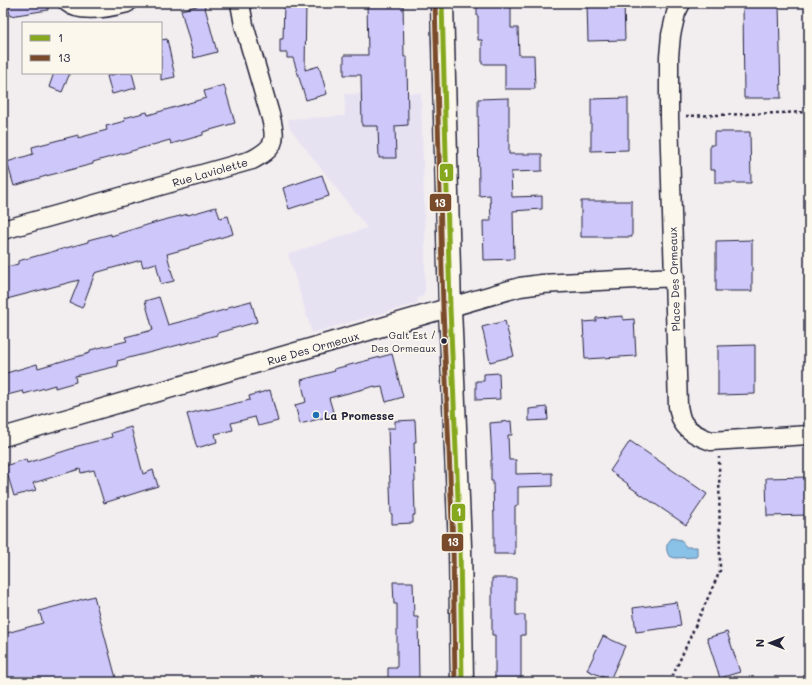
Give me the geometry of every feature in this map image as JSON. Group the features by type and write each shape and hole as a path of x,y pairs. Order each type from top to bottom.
{"main road":[{"path":"442,3 450,308 460,546 462,682"}],"street":[{"path":"68,3 82,9 117,6 127,3"},
{"name":"Rue Laviolette","path":"3,230 252,160 265,153 273,143 274,131 244,25 240,3"},
{"name":"Place Des Ormeaux","path":"681,3 676,13 671,35 669,57 669,117 678,406 682,420 688,429 700,437 711,441 809,435"},
{"name":"Rue Des Ormeaux","path":"3,437 520,287 542,284 674,278"}],"path":[{"path":"669,117 809,112"},
{"path":"670,682 720,571 719,441"}],"shaded area":[{"path":"421,93 425,235 425,290 423,296 417,299 418,303 312,333 288,254 367,228 289,127 288,119 345,116 345,94"}],"water":[{"path":"672,538 681,540 686,547 697,547 697,557 675,558 669,556 667,546 668,542"}],"building":[{"path":"8,3 48,3 48,10 10,16"},
{"path":"284,3 306,3 305,70 319,66 327,94 306,100 293,58 287,58 287,53 280,53 280,39 283,39"},
{"path":"367,3 403,3 404,57 407,57 408,125 395,126 396,158 379,158 378,126 362,126 361,75 344,75 344,55 368,55"},
{"path":"477,3 511,4 511,28 518,28 519,55 534,55 535,89 505,89 505,64 482,64 482,40 478,40"},
{"path":"587,3 624,3 625,40 588,41"},
{"path":"743,3 779,3 781,98 744,98"},
{"path":"204,4 217,52 194,58 181,10"},
{"path":"167,39 175,77 161,80 162,74 162,40"},
{"path":"54,74 70,74 62,92 49,87"},
{"path":"115,74 132,74 136,88 112,94 107,76"},
{"path":"224,85 235,123 203,132 203,135 171,144 170,140 93,162 93,164 14,186 7,162 33,154 32,147 78,135 78,138 107,130 106,126 125,121 124,118 147,112 148,115 206,98 204,91"},
{"path":"509,98 509,154 542,154 542,171 511,172 512,197 542,196 542,209 513,211 514,259 484,260 483,221 491,221 490,195 479,196 478,99"},
{"path":"628,98 628,150 591,151 591,99"},
{"path":"714,132 750,132 751,183 715,183 715,170 710,170 710,145 714,145"},
{"path":"322,175 329,196 289,209 283,188"},
{"path":"581,201 632,201 632,237 581,237"},
{"path":"216,207 220,218 228,216 233,234 167,254 174,281 161,284 156,263 143,267 141,260 95,273 82,308 70,303 79,280 3,300 3,268 18,264 18,261 88,242 88,240 111,234 111,236 160,221"},
{"path":"752,240 752,291 716,291 716,241"},
{"path":"159,297 168,325 228,309 228,307 251,301 257,322 217,333 217,335 117,361 118,366 75,376 76,382 55,388 55,385 24,394 23,391 3,396 3,374 37,364 38,368 90,353 90,350 127,341 125,337 153,330 145,301"},
{"path":"623,316 623,320 634,319 636,356 585,359 583,322 596,321 596,318"},
{"path":"505,321 514,356 490,362 482,327"},
{"path":"755,345 755,394 718,395 718,346"},
{"path":"392,354 403,397 386,402 382,387 375,388 375,386 329,398 334,415 300,424 295,405 306,402 301,380 335,371 334,369"},
{"path":"499,373 500,399 476,400 476,381 484,381 484,374"},
{"path":"270,390 278,421 258,426 255,417 231,423 233,430 215,434 217,442 197,448 187,414 250,400 249,396"},
{"path":"547,407 548,420 529,421 529,409"},
{"path":"415,420 415,515 413,515 413,523 392,524 388,428 395,428 395,421"},
{"path":"511,421 512,435 508,435 509,460 516,460 516,474 552,473 552,486 518,487 518,505 515,506 515,554 494,554 493,481 491,481 492,460 490,423"},
{"path":"131,427 143,474 153,470 158,486 104,503 94,470 81,473 80,469 33,483 36,490 14,496 5,466 26,459 27,463 74,447 112,437 111,433"},
{"path":"630,441 707,494 686,525 627,485 628,484 610,471"},
{"path":"809,477 809,515 767,516 766,478"},
{"path":"492,578 516,578 516,615 525,615 525,635 521,635 521,679 495,679 495,635 492,635"},
{"path":"393,582 413,582 414,617 418,617 419,680 388,681 388,668 397,668 397,604 394,604"},
{"path":"94,596 117,682 3,682 3,634 43,623 39,611"},
{"path":"677,602 681,626 636,632 633,608"},
{"path":"727,632 740,672 720,678 707,638"},
{"path":"603,636 625,646 610,680 587,670"}],"transit line":[{"name":"13","path":"435,3 443,308 453,546 455,682"},
{"name":"1","path":"442,3 450,308 460,546 462,682"}],"place":[{"name":"Galt Est / Des Ormeaux","path":"444,341"},
{"name":"La Promesse","path":"316,415"}]}
